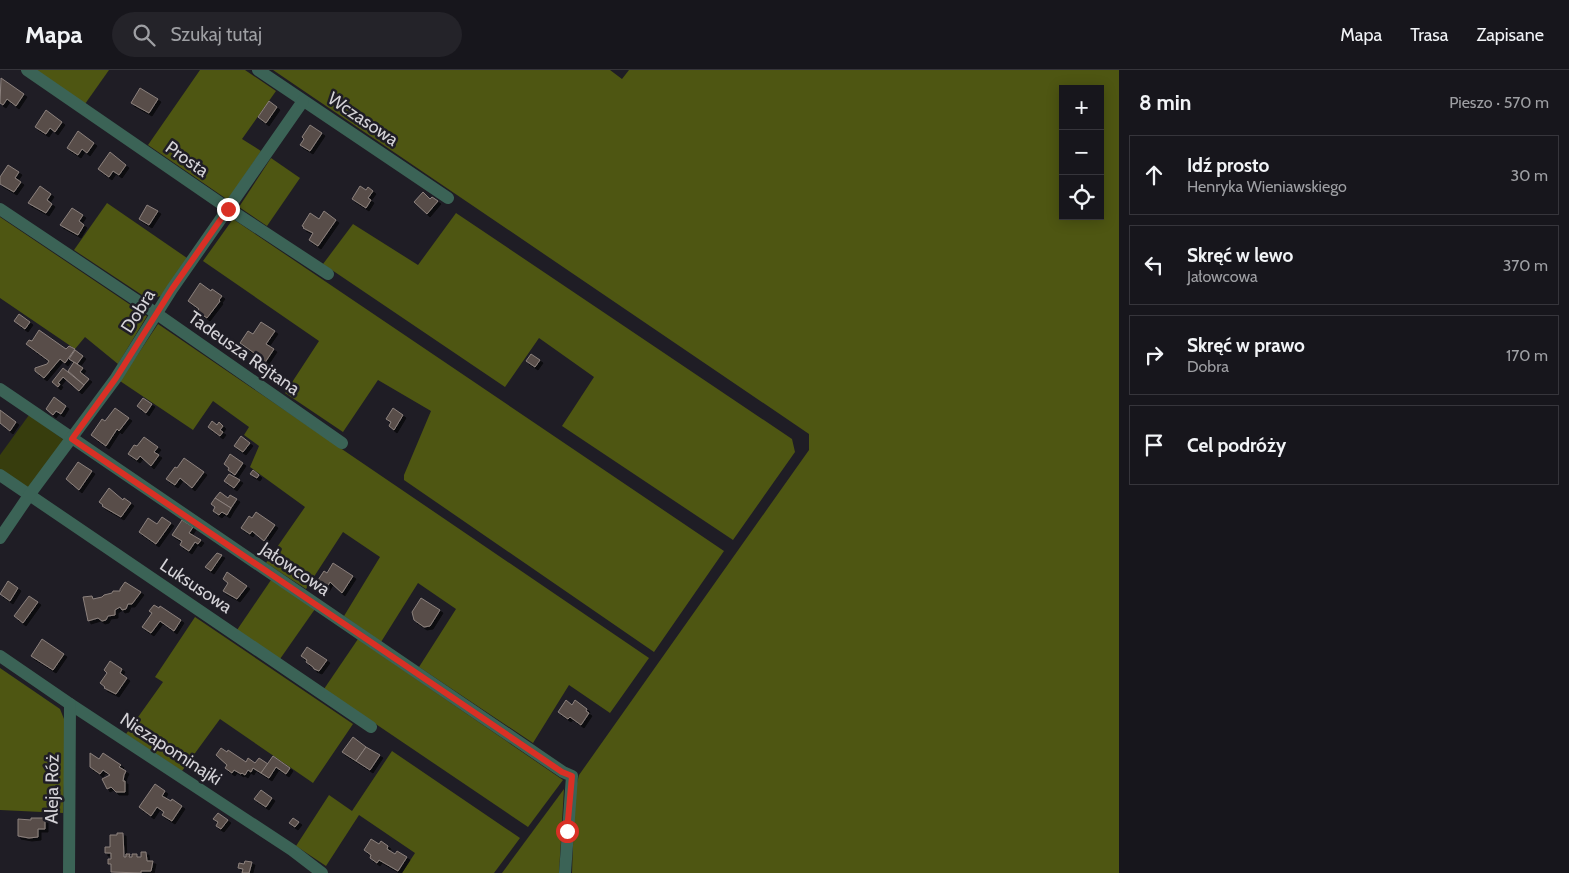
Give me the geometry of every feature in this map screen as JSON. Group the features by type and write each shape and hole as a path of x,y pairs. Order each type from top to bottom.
{"street":[{"name":"Prosta","path":"27,70 228,209 328,274"},
{"name":"Wczasowa","path":"258,70 448,198"},
{"name":"Dobra","path":"0,538 30,494 116,378 157,314 303,101"},
{"name":"Tadeusza Rejtana","path":"0,209 157,314 342,443"},
{"name":"Jałowcowa","path":"0,389 562,772 572,776 565,873"},
{"name":"Luksusowa","path":"0,475 371,727"},
{"name":"Niezapominajki","path":"0,656 292,850 318,872"},
{"name":"Aleja Róż","path":"69,873 70,704"}],"green space":[{"path":"36,70 109,70 85,104"},
{"path":"200,70 245,70 276,91 242,139 261,151 228,200 148,145"},
{"path":"273,70 610,70 622,79 629,70 1119,70 1119,873 572,873 575,791 579,775 809,450 809,434"},
{"path":"271,158 300,178 267,226 239,207"},
{"path":"107,203 187,258 161,296 148,299 74,250"},
{"path":"456,213 792,439 795,452 733,540 562,426 594,377 539,338 505,387 323,264 353,224 418,265"},
{"path":"0,217 147,316 118,364 85,337 75,349 0,298"},
{"path":"233,219 724,551 654,652 404,480 404,475 431,411 378,380 343,432 285,393 319,341 203,261"},
{"path":"158,324 649,658 610,713 569,685 533,743 419,667 456,609 418,583 381,642 344,616 380,557 343,532 306,589 266,563 305,507 250,467 259,446 244,435 249,427 213,401 193,430 120,381"},
{"path":"29,415 64,440 29,489 0,469 0,455"},
{"path":"271,580 315,609 280,659 237,630"},
{"path":"195,617 353,724 313,783 220,719 182,771 126,734 163,682 155,677"},
{"path":"358,639 563,780 528,827 324,689"},
{"path":"0,668 60,709 66,724 63,813 0,810"},
{"path":"392,751 520,838 494,873 402,873 415,853 359,815 326,866 296,846 329,795 352,811"},
{"path":"564,789 559,873 502,873"}],"building":[{"path":"1,78 24,94 16,106 7,99 3,105 0,103"},
{"path":"140,88 158,99 149,113 131,103"},
{"path":"269,101 277,107 266,123 258,117"},
{"path":"46,110 62,122 55,132 50,128 46,134 35,127"},
{"path":"310,125 322,133 310,151 300,145 304,139 302,137"},
{"path":"78,131 94,143 87,153 82,149 78,155 67,148"},
{"path":"110,152 126,165 119,175 113,171 109,177 98,169"},
{"path":"8,165 19,172 15,178 21,182 14,192 0,184 0,177"},
{"path":"40,186 51,194 47,200 52,204 46,213 28,203"},
{"path":"360,186 366,190 368,187 373,191 368,198 371,200 366,208 352,199"},
{"path":"423,192 430,199 432,197 438,201 427,214 414,202"},
{"path":"147,205 158,211 149,225 139,219"},
{"path":"72,208 83,215 79,221 84,225 78,235 60,225"},
{"path":"324,211 336,220 318,246 309,240 313,233 302,226 310,213 319,219"},
{"path":"200,283 222,296 207,318 188,301"},
{"path":"19,314 30,322 25,329 14,321"},
{"path":"261,322 275,331 266,344 274,349 264,364 255,358 257,355 240,343 248,331 253,334"},
{"path":"39,330 66,349 69,346 75,349 65,363 60,359 44,378 35,371 35,368 47,364 49,361 26,344 29,340 32,341"},
{"path":"75,350 83,356 77,364 69,359"},
{"path":"531,354 540,360 535,367 526,361"},
{"path":"74,362 83,368 80,372 89,379 84,385 68,371"},
{"path":"63,368 84,385 79,391 63,377 58,383 60,384 58,387 52,382"},
{"path":"54,397 66,406 61,414 56,411 53,415 46,409"},
{"path":"143,398 152,404 146,413 137,406"},
{"path":"115,408 129,418 119,431 117,429 106,446 91,435 102,419 105,421"},
{"path":"393,408 403,415 394,430 389,426 391,422 386,419"},
{"path":"0,410 16,422 10,431 0,423"},
{"path":"212,421 217,425 219,422 223,426 220,430 223,432 220,436 208,427"},
{"path":"241,436 250,443 243,452 234,446"},
{"path":"144,437 158,447 154,452 159,455 151,466 140,456 137,460 128,454 134,445 137,446"},
{"path":"230,454 243,463 235,475 224,464"},
{"path":"184,458 204,472 192,488 180,478 175,485 166,479"},
{"path":"78,462 92,471 79,490 66,479"},
{"path":"253,470 259,475 257,478 250,474"},
{"path":"229,474 240,480 234,488 224,481"},
{"path":"109,488 123,500 124,498 131,503 121,517 102,506 99,502"},
{"path":"220,492 228,498 230,495 237,499 231,508 215,498"},
{"path":"215,498 231,508 227,515 222,512 219,515 213,511 215,507 211,504"},
{"path":"256,512 275,525 264,541 252,531 250,534 241,528 249,516 252,518"},
{"path":"162,517 171,523 156,544 139,532 148,518 157,524"},
{"path":"182,520 193,527 189,533 201,540 198,544 195,542 189,551 180,545 182,541 172,535"},
{"path":"217,553 222,555 211,571 205,567"},
{"path":"333,563 353,576 342,593 330,582 326,589 316,583 324,571 327,573"},
{"path":"227,572 247,586 237,599 223,591 228,583 223,579"},
{"path":"8,581 18,588 10,601 0,594"},
{"path":"125,582 141,592 132,604 128,604 126,609 122,610 120,607 115,610 115,615 108,616 106,620 102,621 98,618 88,621 83,597 92,596 93,599 113,591 120,591"},
{"path":"29,596 38,602 23,623 14,616"},
{"path":"421,598 440,610 430,626 424,627 414,620 412,612"},
{"path":"154,605 159,608 160,606 181,620 174,631 160,621 151,633 142,627 152,613 149,611"},
{"path":"42,639 64,654 53,670 31,656"},
{"path":"307,647 327,660 319,671 314,669 301,656"},
{"path":"110,661 122,669 120,673 127,678 116,694 104,688 100,683 107,673 104,670"},
{"path":"566,700 572,705 575,700 587,709 586,711 589,713 581,725 570,717 568,719 558,712"},
{"path":"353,737 366,747 356,761 342,752"},
{"path":"366,747 380,755 370,770 356,761"},
{"path":"221,748 227,752 228,750 246,762 248,758 255,763 259,758 268,764 261,773 253,768 251,772 248,770 245,775 234,770 232,773 225,768 227,765 216,755"},
{"path":"90,753 99,759 103,753 121,765 119,767 126,771 123,781 125,781 125,792 116,792 111,787 107,789 102,779 110,775 103,770 100,774 90,767"},
{"path":"273,756 290,768 286,774 276,767 269,778 261,773"},
{"path":"155,784 165,791 162,796 171,801 172,799 182,806 172,821 162,815 164,812 157,807 151,816 139,807"},
{"path":"261,790 272,798 266,807 254,799"},
{"path":"218,813 228,820 221,829 216,826 218,822 213,819"},
{"path":"31,818 45,818 45,829 38,829 38,837 18,836 18,819 31,820"},
{"path":"293,818 299,822 295,827 289,823"},
{"path":"117,833 123,833 124,857 126,857 126,854 130,854 129,857 132,857 132,854 137,854 137,857 141,857 141,852 146,852 147,861 153,861 151,871 141,871 141,873 111,872 111,864 108,864 108,859 111,859 111,853 105,853 105,847 110,847 110,835 117,835"},
{"path":"371,839 379,844 381,841 388,846 387,849 395,854 397,851 407,857 398,871 379,860 377,863 370,858 371,855 364,850"},
{"path":"245,861 252,862 249,873 242,873 243,869 238,868 239,863 244,864"}],"route":[{"path":"228,209 172,289 116,378 72,439 562,772 572,776 567,831"}]}
